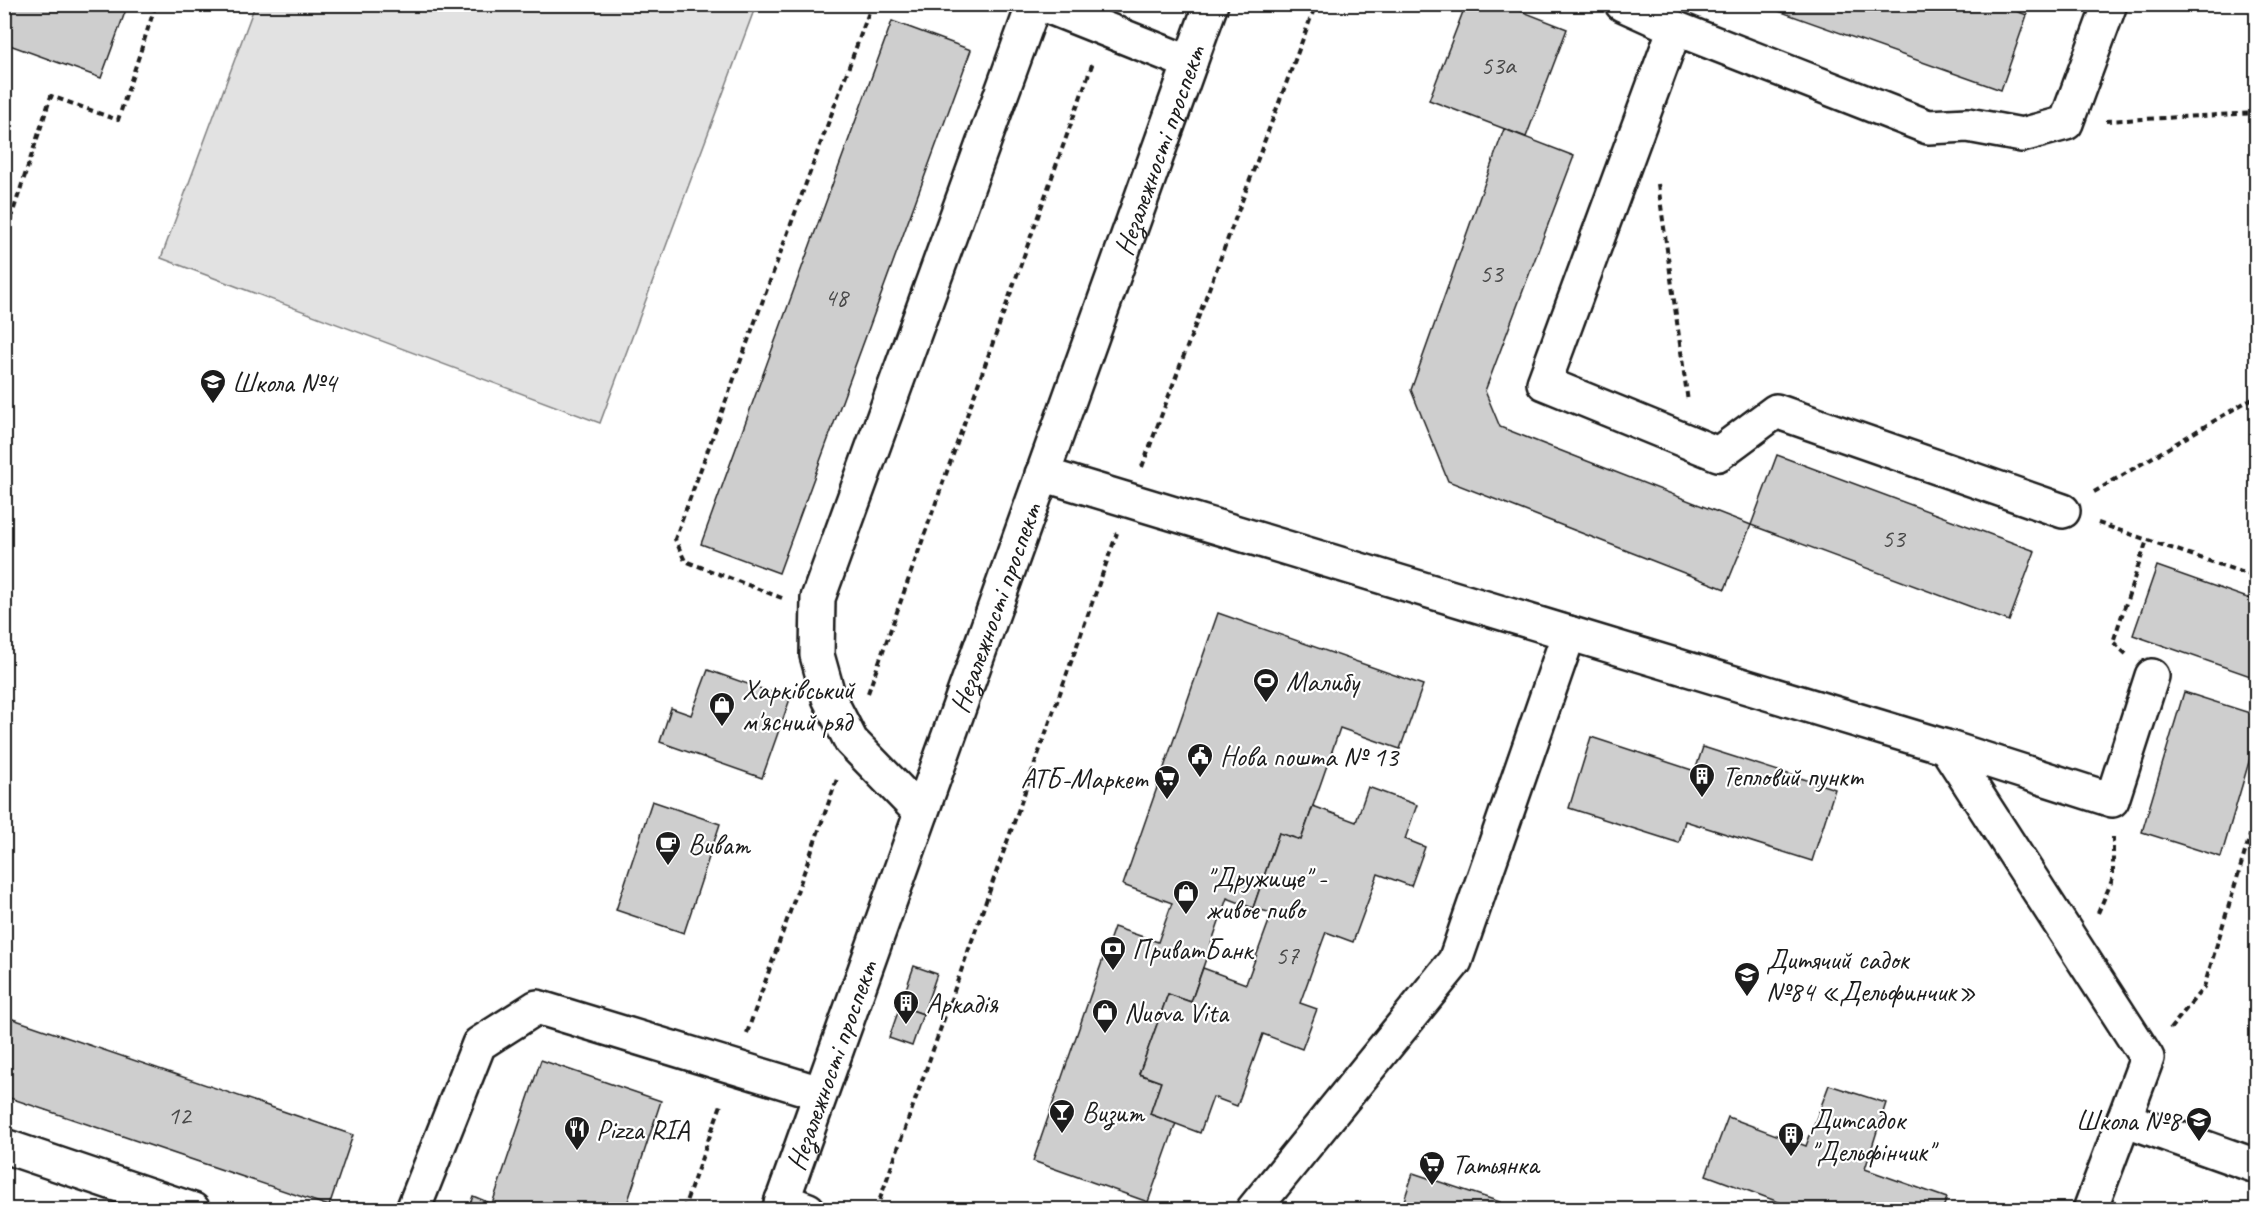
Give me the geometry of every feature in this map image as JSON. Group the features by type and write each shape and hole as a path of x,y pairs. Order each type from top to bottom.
{"street":[{"path":"921,813 851,741 830,698 817,655 818,598 1034,4"},
{"path":"1042,4 1190,63"},
{"name":"Незалежності проспект","path":"790,1206 820,1094 1211,4"},
{"path":"1637,8 1675,28 1928,128 1968,125 2022,135 2066,123 2110,4"},
{"path":"1675,28 1544,383 1718,454 1776,411 2063,511"},
{"path":"1042,474 1946,747 2112,800 2151,676"},
{"path":"1253,1209 1455,961 1569,633"},
{"path":"1946,747 2147,1058 2090,1209"},
{"path":"413,1209 479,1044 537,1007 820,1094"},
{"path":"2124,1119 2256,1166"},
{"path":"4,1146 193,1209"}],"path":[{"path":"4,239 51,96 118,120 156,4"},
{"path":"819,612 685,561 675,538 872,4"},
{"path":"876,1209 1129,500 1316,4"},
{"path":"683,1209 1104,30"},
{"path":"2066,123 2256,113"},
{"path":"1656,175 1694,445"},
{"path":"2063,511 2256,396"},
{"path":"2063,511 2256,577"},
{"path":"2147,540 2113,642 2151,676"},
{"path":"2080,954 2113,878 2112,800"},
{"path":"2147,1058 2204,987 2256,816"}],"shaded area":[{"path":"255,5 756,5 600,423 161,258"}],"building":[{"path":"4,4 128,4 101,78 4,43"},
{"path":"1466,4 1503,4 1567,29 1526,137 1429,100"},
{"path":"1759,4 1997,4 2027,15 2001,90"},
{"path":"892,21 971,50 779,573 701,544"},
{"path":"1504,129 1574,156 1485,391 1500,427 1751,525 1725,589 1448,481 1411,390"},
{"path":"1777,455 2035,551 2009,621 1751,525"},
{"path":"2157,566 2256,601 2256,678 2133,635"},
{"path":"1218,613 1423,685 1400,749 1340,728 1301,840 1279,833 1253,908 1227,898 1191,1002 1168,994 1139,1074 1161,1082 1150,1114 1176,1123 1148,1202 1033,1161 1114,927 1158,942 1172,903 1123,885"},
{"name":"Харківський м'ясний ряд","path":"708,670 790,699 762,778 660,742 671,708 691,715"},
{"path":"2184,692 2256,715 2256,738 2221,857 2142,832"},
{"name":"Тепловий пункт","path":"1591,737 1695,771 1703,747 1835,789 1812,861 1685,821 1679,843 1569,808"},
{"path":"1368,787 1417,805 1405,839 1425,847 1411,886 1378,874 1353,942 1326,932 1300,1003 1317,1009 1302,1049 1263,1034 1237,1106 1213,1097 1200,1133 1150,1114 1161,1082 1139,1074 1168,994 1191,1002 1203,968 1246,984 1272,913 1253,908 1279,833 1301,840 1313,806 1356,822"},
{"name":"Виват","path":"652,801 720,824 684,933 616,910"},
{"path":"914,966 937,974 923,1014 900,1006"},
{"name":"Аркадія","path":"900,1006 923,1014 912,1046 889,1038"},
{"path":"4,1016 353,1135 329,1206 4,1096"},
{"name":"Pizza RIA","path":"541,1060 661,1101 625,1210 509,1210 492,1204"},
{"name":"Дитсадок \"Дельфінчик\"","path":"1829,1085 1886,1103 1865,1169 1947,1198 1942,1210 1782,1210 1784,1204 1706,1175 1728,1117 1806,1146"},
{"name":"Татьянка","path":"1413,1173 1500,1202 1497,1210 1401,1210"},
{"path":"473,1196 492,1204 509,1210 468,1210"}],"place":[{"name":"Школа №4","path":"213,405"},
{"name":"Малибу","path":"1266,704"},
{"name":"Харківський м'ясний ряд","path":"722,728"},
{"name":"Нова пошта № 13","path":"1200,779"},
{"name":"Тепловий пункт","path":"1702,799"},
{"name":"АТБ-Маркет","path":"1167,801"},
{"name":"Виват","path":"668,867"},
{"name":"\"Дружище\" - живое пиво","path":"1186,916"},
{"name":"ПриватБанк","path":"1113,972"},
{"name":"Дитячий садок №84 «Дельфинчик»","path":"1747,998"},
{"name":"Аркадія","path":"906,1026"},
{"name":"Nuova Vita","path":"1105,1035"},
{"name":"Визит","path":"1062,1135"},
{"name":"Школа №8","path":"2199,1143"},
{"name":"Pizza RIA","path":"577,1152"},
{"name":"Дитсадок \"Дельфінчик\"","path":"1791,1158"},
{"name":"Татьянка","path":"1432,1187"}]}
